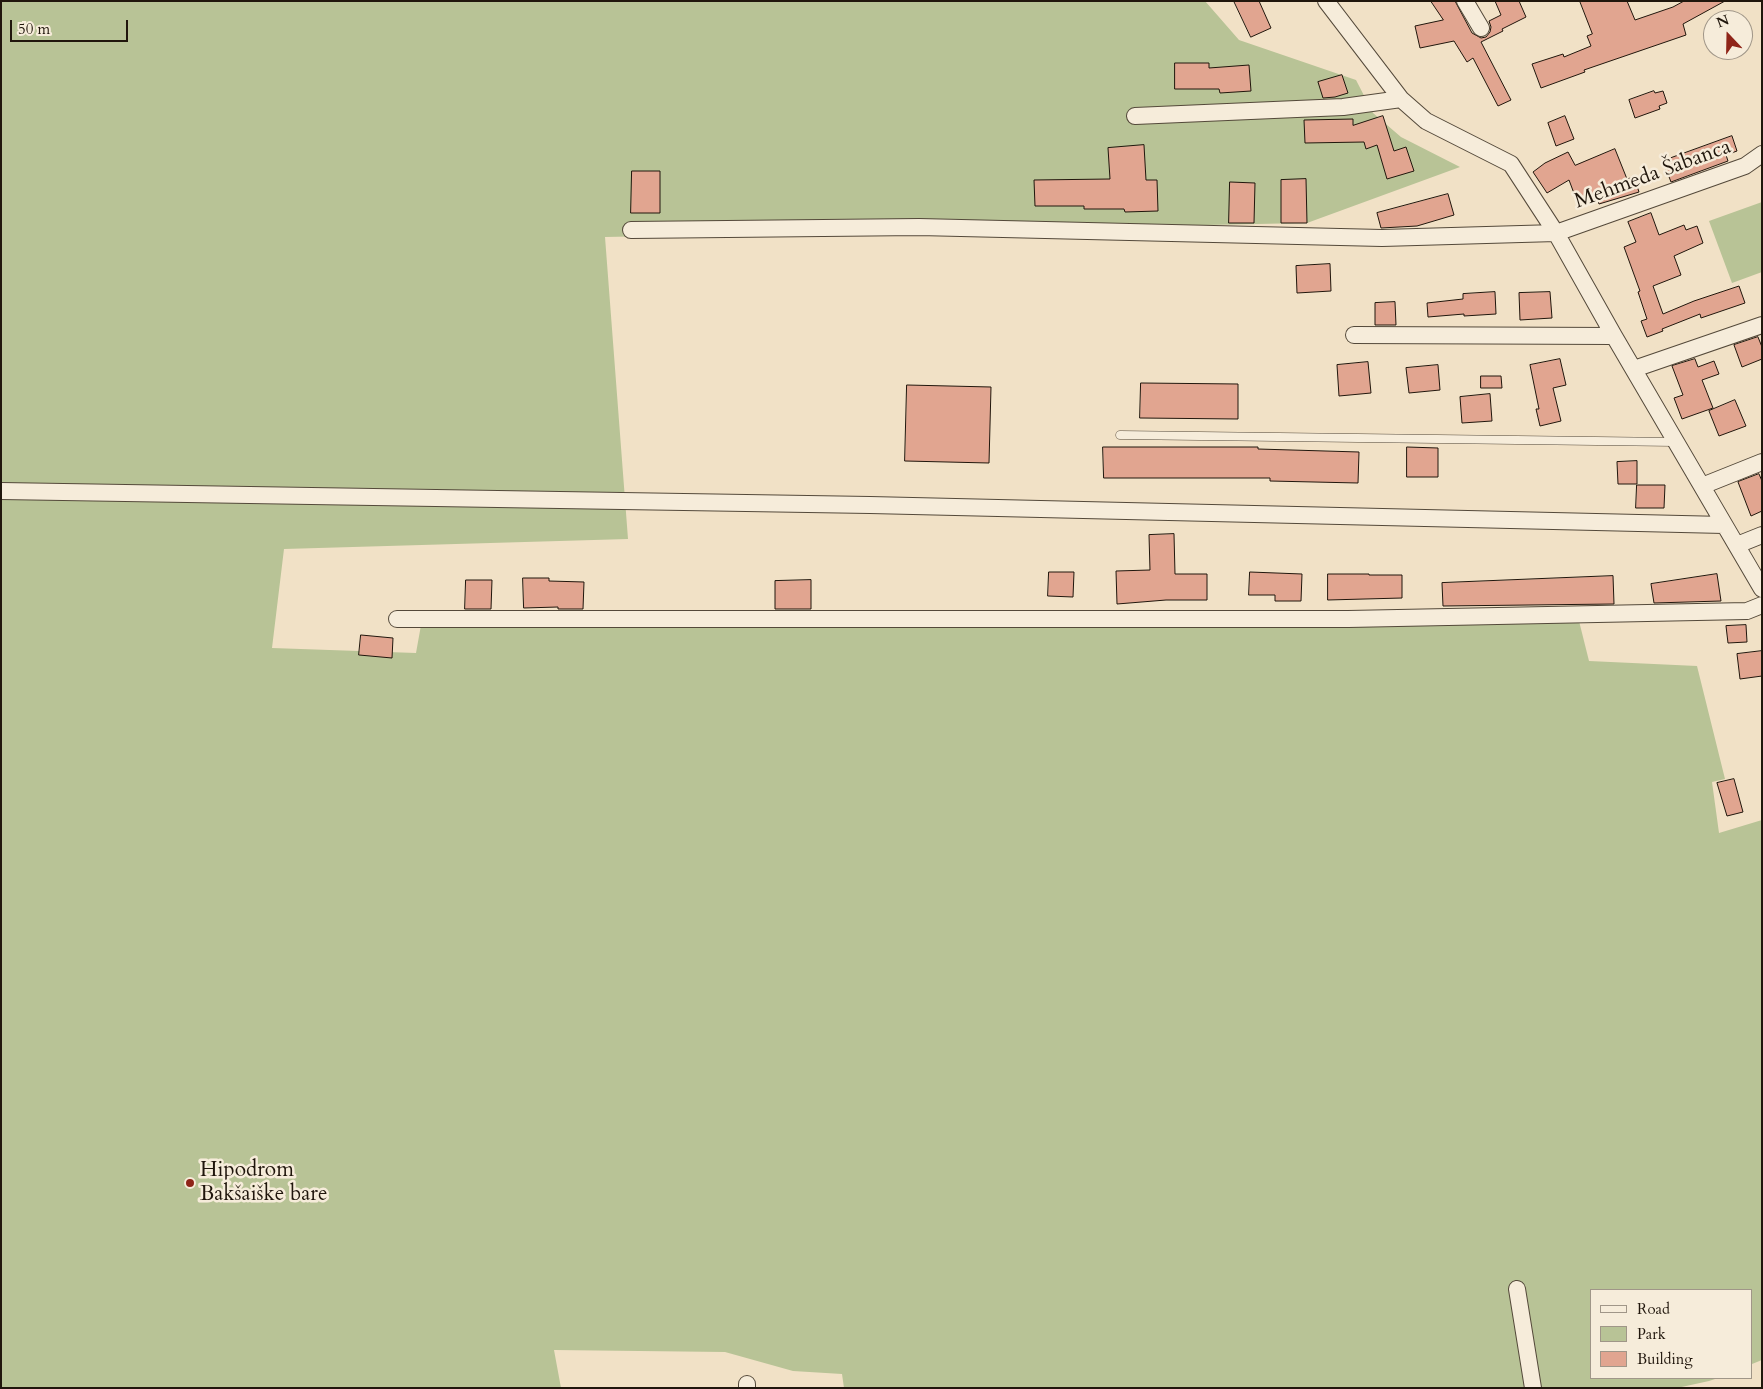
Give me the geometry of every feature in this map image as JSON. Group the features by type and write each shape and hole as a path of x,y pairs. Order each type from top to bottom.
{"street":[{"path":"1326,1 1401,99 1426,121 1510,164 1556,233 1762,589"},
{"path":"1465,1 1481,28"},
{"path":"1135,116 1344,107 1401,99"},
{"name":"Mehmeda Šabanca","path":"631,230 920,228 1382,238 1556,233 1745,166 1762,154"},
{"path":"1634,369 1762,325"},
{"path":"1354,335 1614,336"},
{"path":"1702,486 1762,462"},
{"path":"1,491 870,505 1724,525"},
{"path":"1737,545 1762,535"},
{"path":"397,619 1348,619 1747,611 1762,605"},
{"path":"1517,1289 1533,1388"}],"lane":[{"path":"1120,434 1677,442"}],"green space":[{"path":"1,1 1205,1 1239,40 1356,80 1373,113 1401,137 1460,167 1307,223 605,237 628,539 284,549 272,648 416,653 423,614 1579,621 1589,661 1697,666 1725,779 1712,782 1719,833 1762,820 1762,1360 1753,1364 1753,1289 1590,1289 1590,1379 1715,1379 1677,1388 844,1388 842,1374 793,1371 725,1352 554,1350 561,1388 1,1388"},
{"path":"1762,202 1762,272 1732,283 1709,221"}],"building":[{"path":"1234,1 1259,1 1271,28 1251,37"},
{"path":"1431,1 1455,1 1472,33 1481,38 1486,37 1490,32 1489,21 1501,15 1495,1 1519,1 1526,17 1481,42 1511,100 1498,106 1473,58 1467,62 1454,41 1420,48 1415,26 1443,20"},
{"path":"1580,1 1627,1 1635,20 1673,7 1684,1 1725,1 1709,10 1703,10 1703,13 1683,24 1686,35 1584,70 1585,72 1541,88 1532,64 1563,54 1564,57 1591,46 1587,36 1592,34"},
{"path":"1175,63 1209,63 1209,68 1249,65 1251,91 1220,93 1219,89 1175,89"},
{"path":"1342,75 1348,93 1323,98 1318,82"},
{"path":"1654,91 1655,93 1663,91 1667,103 1659,106 1660,109 1635,118 1629,100"},
{"path":"1383,116 1394,151 1406,147 1414,171 1387,179 1377,145 1366,149 1364,142 1305,143 1304,120 1353,119 1353,125"},
{"path":"1565,116 1574,139 1556,146 1548,123"},
{"path":"1732,136 1737,151 1726,155 1728,161 1671,182 1663,161"},
{"path":"1144,145 1146,180 1157,180 1158,211 1125,212 1124,209 1084,209 1084,206 1035,206 1034,180 1110,179 1108,148"},
{"path":"1615,149 1627,179 1634,177 1639,192 1599,204 1597,198 1578,204 1569,180 1547,193 1533,172 1545,163 1568,152 1575,165"},
{"path":"632,171 660,171 660,213 631,213"},
{"path":"1306,179 1307,223 1281,223 1281,180"},
{"path":"1230,182 1255,183 1254,223 1229,223"},
{"path":"1448,194 1454,215 1417,226 1381,228 1377,213"},
{"path":"1651,213 1659,235 1684,225 1686,230 1697,226 1703,243 1674,256 1681,275 1653,286 1663,314 1739,286 1745,303 1701,318 1700,314 1647,337 1641,321 1647,319 1638,292 1640,291 1624,247 1636,242 1628,222"},
{"path":"1330,264 1331,291 1297,293 1296,266"},
{"path":"1495,292 1496,314 1428,317 1427,303 1463,299 1463,294"},
{"path":"1550,292 1552,318 1520,320 1519,293"},
{"path":"1395,302 1396,325 1375,325 1375,303"},
{"path":"1758,337 1762,347 1762,359 1742,367 1734,345"},
{"path":"1560,359 1566,385 1553,388 1561,421 1540,426 1536,409 1539,409 1530,365"},
{"path":"1695,359 1698,367 1714,361 1719,374 1702,380 1713,408 1682,419 1674,398 1683,395 1672,366"},
{"path":"1368,362 1371,393 1339,396 1337,365"},
{"path":"1438,365 1440,390 1409,393 1406,368"},
{"path":"1481,376 1501,376 1502,388 1481,388"},
{"path":"1141,383 1238,384 1238,419 1140,418"},
{"path":"907,385 991,387 989,463 905,461"},
{"path":"1490,394 1492,421 1462,423 1460,397"},
{"path":"1735,400 1746,426 1719,436 1709,411"},
{"path":"1103,447 1258,447 1258,449 1359,452 1358,483 1270,481 1270,478 1104,478"},
{"path":"1407,447 1438,448 1438,477 1407,477"},
{"path":"1637,461 1637,484 1618,484 1617,462"},
{"path":"1759,474 1762,481 1762,511 1751,516 1738,482"},
{"path":"1637,485 1665,485 1664,508 1636,508"},
{"path":"1174,534 1175,574 1207,574 1207,600 1166,600 1117,604 1116,571 1150,570 1149,535"},
{"path":"1049,572 1074,572 1073,597 1048,596"},
{"path":"1250,572 1302,574 1301,601 1275,601 1275,595 1249,595"},
{"path":"1328,574 1402,575 1402,598 1328,600"},
{"path":"1717,574 1721,601 1654,603 1651,584"},
{"path":"1613,576 1614,604 1443,606 1442,583"},
{"path":"523,578 549,578 549,581 584,582 583,609 558,609 558,607 524,608"},
{"path":"466,580 492,580 491,609 465,609"},
{"path":"811,580 811,609 775,609 775,581"},
{"path":"1746,625 1747,642 1728,643 1726,626"},
{"path":"361,635 393,638 392,658 359,655"},
{"path":"1762,651 1762,676 1740,679 1737,654"},
{"path":"1734,779 1743,812 1727,816 1717,783"}],"place":[{"name":"Hipodrom Bakšaiške bare","path":"190,1183"}]}
